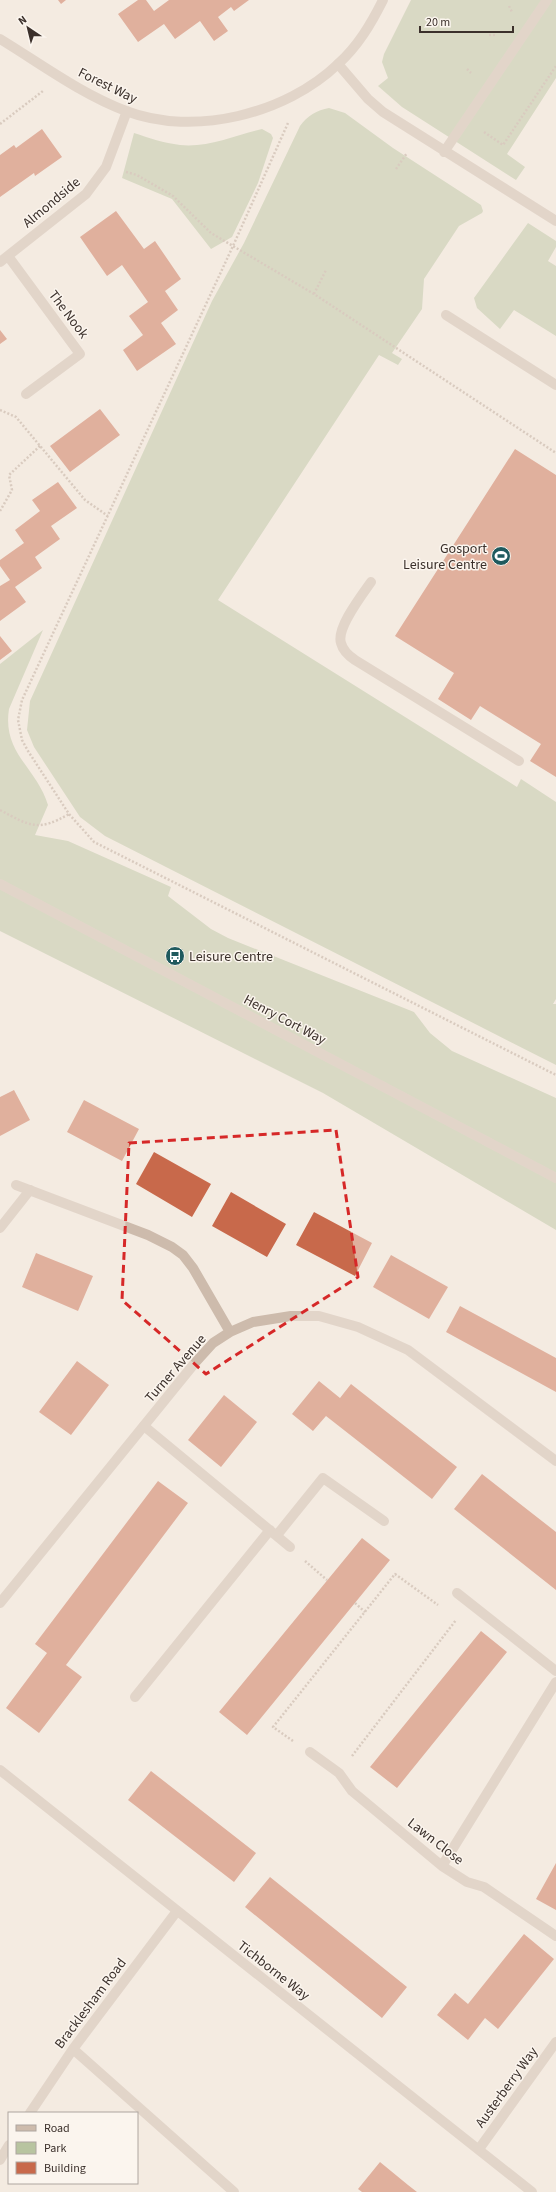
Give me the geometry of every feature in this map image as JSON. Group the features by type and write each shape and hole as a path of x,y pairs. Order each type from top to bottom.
{"street":[{"name":"Forest Way","path":"0,39 89,94 127,111 161,120 196,121 235,116 283,100 306,88 338,64 361,38 383,0"},
{"path":"444,152 547,0"},
{"path":"338,64 374,105 444,152 556,221"},
{"name":"Almondside","path":"4,259 86,194 106,167 127,111"},
{"name":"The Nook","path":"4,259 80,354 26,394"},
{"path":"446,315 556,385"},
{"path":"371,582 341,631 341,643 344,650 355,660 520,761"},
{"name":"Henry Cort Way","path":"0,884 556,1178"},
{"path":"16,1185 148,1235 172,1247 183,1255 193,1268 230,1332"},
{"path":"0,1228 30,1190"},
{"name":"Turner Avenue","path":"0,1603 194,1364 213,1343 230,1332 253,1322 291,1316 319,1316 358,1327 408,1350 556,1461"},
{"path":"144,1426 290,1547"},
{"path":"135,1697 274,1533 323,1478 384,1521"},
{"path":"457,1593 556,1671"},
{"path":"442,1866 556,1682"},
{"name":"Lawn Close","path":"310,1752 339,1773 352,1791 442,1866 467,1882 484,1888 556,1936"},
{"name":"Tichborne Way","path":"0,1770 532,2192"},
{"name":"Bracklesham Road","path":"31,2112 73,2049 177,1911"},
{"name":"Austerberry Way","path":"479,2149 556,2042"},
{"path":"73,2049 234,2192"},
{"path":"0,2160 8,2148"}],"path":[{"path":"466,120 503,145 556,66"},
{"path":"0,124 36,97 59,75"},
{"path":"283,100 290,116 288,123 233,246 29,683 19,710 18,720 22,740 34,762 69,814 94,842 556,1075"},
{"path":"106,167 136,175 173,196 211,233 314,294 556,454"},
{"path":"314,294 326,270"},
{"path":"0,410 16,417 41,445 85,500 108,516"},
{"path":"0,511 12,490 9,475 41,445"},
{"path":"0,810 35,826 46,826 69,814"},
{"path":"290,1547 327,1580"},
{"path":"310,1752 273,1727 395,1574 444,1610"},
{"path":"355,1603 365,1612"},
{"path":"339,1773 457,1619 451,1614"}],"highlighted area":[{"path":"336,1130 358,1277 206,1374 122,1300 129,1143"}],"green space":[{"path":"411,0 556,0 556,78 507,154 525,167 516,180 402,107 378,86 388,78 382,62 384,54"},
{"path":"329,108 345,113 393,148 481,205 483,211 459,226 424,279 422,309 392,353 402,359 398,365 379,355 218,600 517,787 521,779 556,802 556,999 553,1004 556,1004 556,1065 105,836 80,817 34,747 27,730 30,701 212,301 244,243 300,126 313,114 320,110"},
{"path":"262,129 271,134 273,138 258,183 232,237 211,249 172,199 122,178 134,133 168,143 180,145 201,145"},
{"path":"528,223 556,241 556,247 548,261 556,266 556,336 514,310 500,329 477,308 474,298"},
{"path":"43,630 9,709 8,724 15,749 43,792 48,805 35,835 68,841 171,887 168,896 211,929 228,938 414,1012 430,1033 452,1051 556,1098 556,1230 323,1093 0,931 0,664"}],"building":[{"path":"58,0 66,0 61,4"},
{"path":"138,0 146,0 154,11 169,0 249,0 234,11 231,7 218,17 228,31 214,41 200,21 175,39 164,24 138,42 118,14"},
{"path":"42,129 62,157 35,176 34,173 0,197 0,155 14,145 16,148"},
{"path":"116,211 144,249 155,241 181,279 165,291 178,310 161,323 176,344 137,371 123,350 143,335 129,316 148,302 122,265 107,276 80,237"},
{"path":"0,330 7,339 0,344"},
{"path":"100,409 120,435 70,472 50,446"},
{"name":"Gosport Leisure Centre","path":"515,449 556,475 556,777 530,761 541,744 480,706 471,720 438,699 454,673 395,636"},
{"path":"58,482 77,508 51,526 60,539 35,557 42,568 15,587 26,602 0,621 0,586 10,580 0,566 0,560 24,543 15,530 40,511 32,500"},
{"path":"0,636 12,651 0,660"},
{"path":"14,1090 30,1120 0,1136 0,1097"},
{"path":"84,1100 139,1129 122,1161 67,1132"},
{"path":"154,1152 211,1184 192,1217 136,1184"},
{"path":"231,1192 286,1224 267,1257 212,1226"},
{"path":"314,1212 372,1243 355,1276 296,1245"},
{"path":"36,1253 93,1276 78,1311 22,1287"},
{"path":"391,1255 448,1287 429,1319 373,1287"},
{"path":"460,1306 556,1358 556,1392 446,1332"},
{"path":"77,1361 109,1385 71,1435 39,1412"},
{"path":"319,1381 340,1398 351,1384 457,1467 432,1499 326,1416 313,1431 292,1414"},
{"path":"224,1395 257,1422 221,1467 188,1440"},
{"path":"482,1474 556,1532 556,1590 454,1509"},
{"path":"158,1481 188,1503 66,1665 82,1677 39,1733 6,1708 47,1653 35,1644"},
{"path":"362,1538 390,1560 247,1735 219,1712"},
{"path":"481,1631 507,1652 397,1788 370,1767"},
{"path":"151,1771 256,1853 234,1882 128,1800"},
{"path":"556,1863 556,1910 536,1899"},
{"path":"270,1877 407,1987 382,2018 245,1907"},
{"path":"524,1934 554,1959 498,2029 485,2018 468,2040 437,2015 455,1993 468,2004"},
{"path":"380,2162 417,2192 362,2192 358,2189"}],"place":[{"name":"Gosport Leisure Centre","path":"501,556"},
{"name":"Leisure Centre","path":"175,956"}]}
